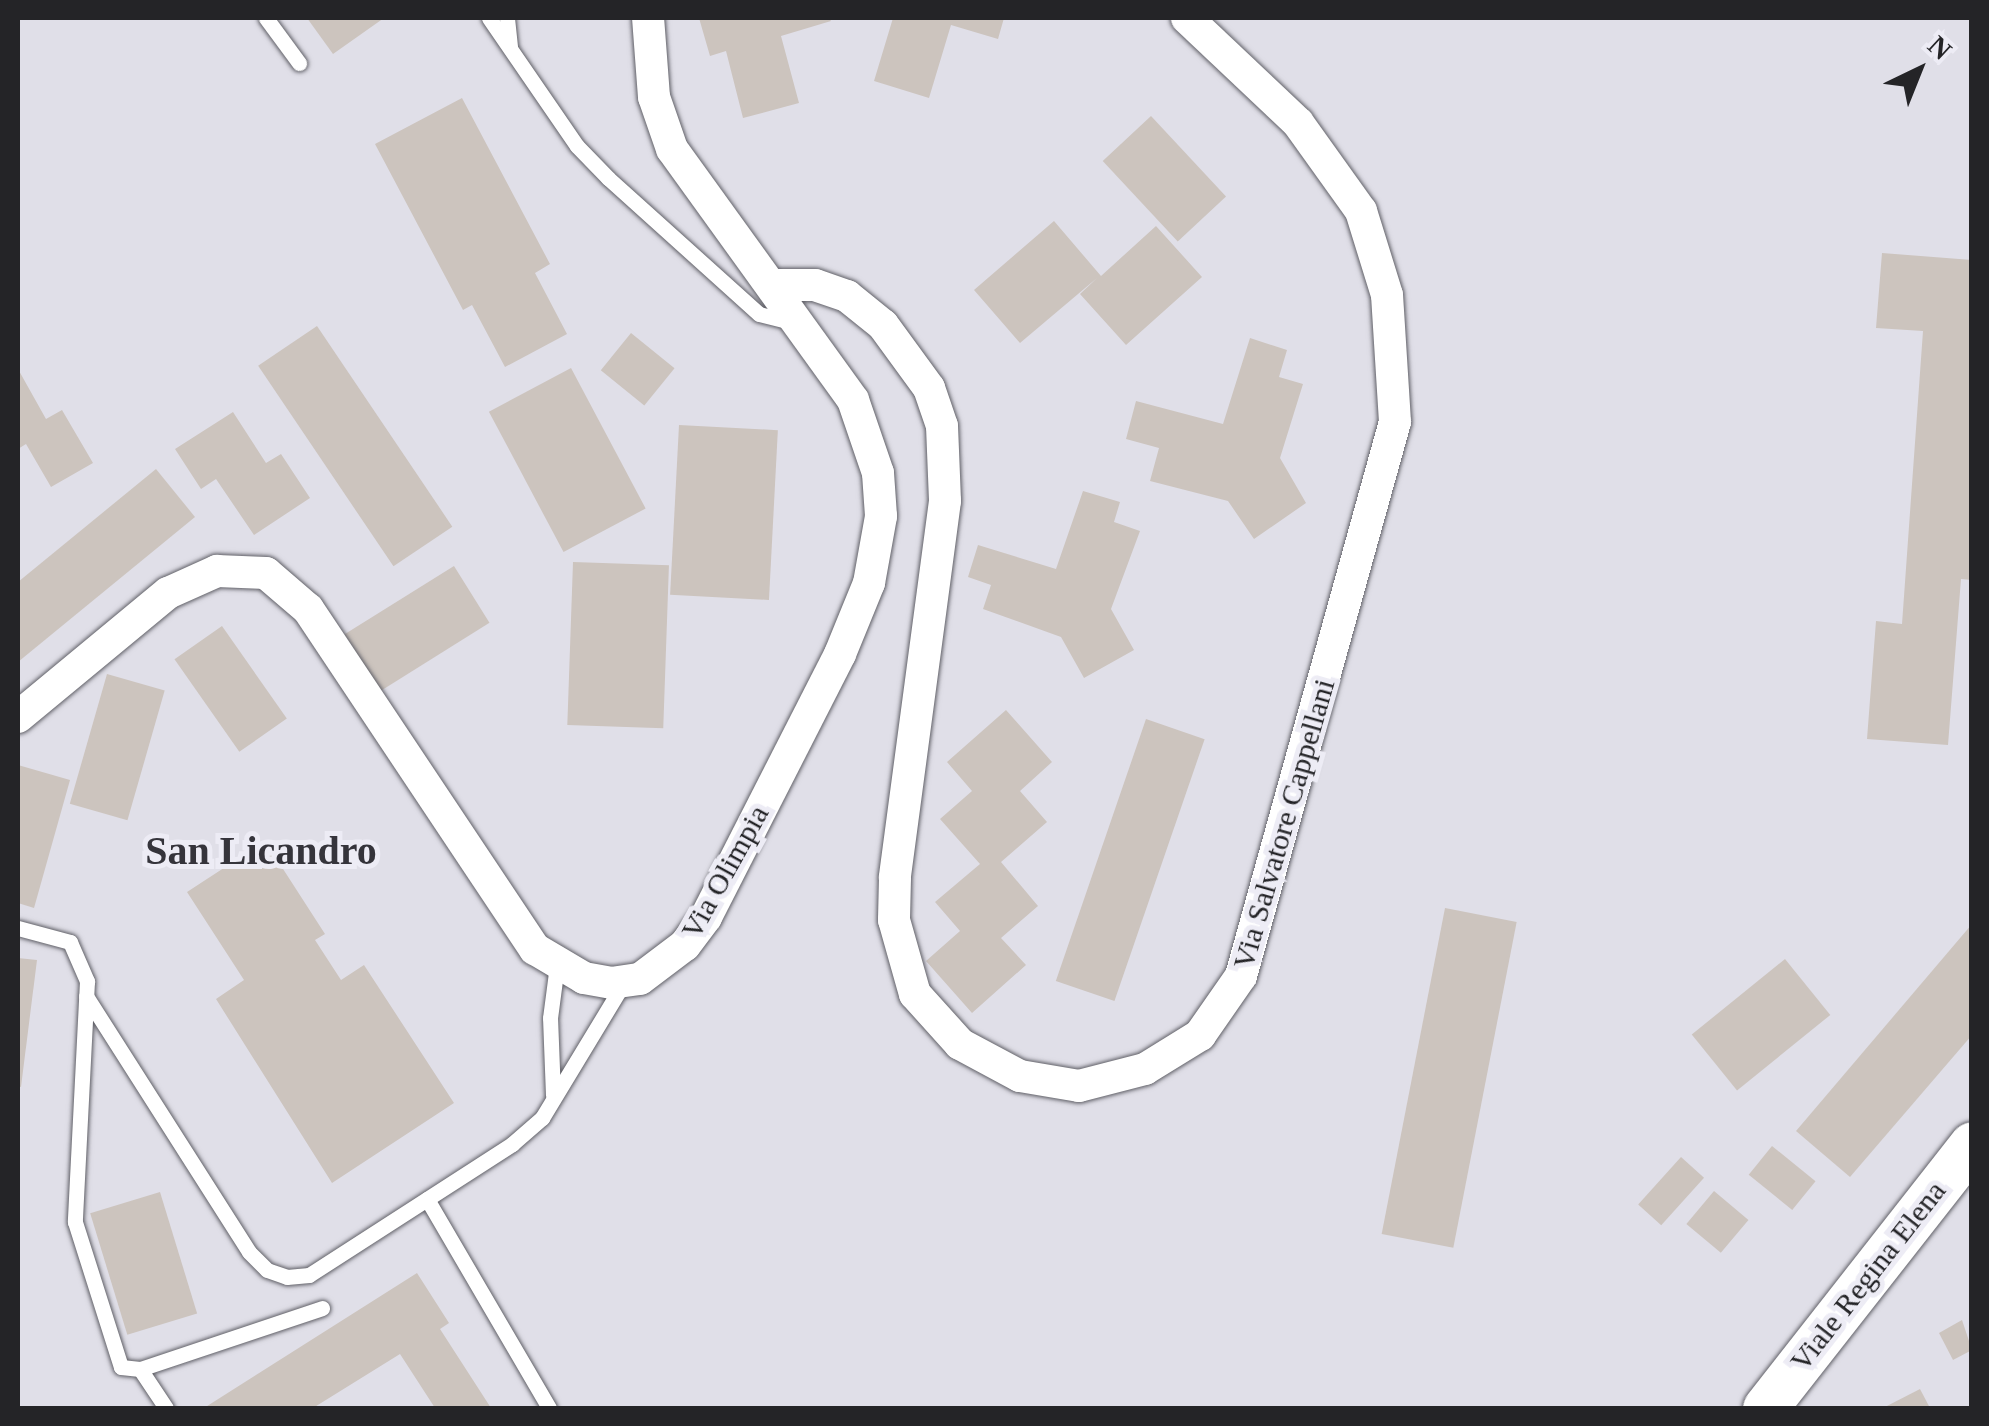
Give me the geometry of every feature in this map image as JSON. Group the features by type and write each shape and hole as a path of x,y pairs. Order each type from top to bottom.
{"main road":[{"name":"Viale Regina Elena","path":"1765,1408 1972,1144"}],"street":[{"name":"Via Olimpia","path":"625,981 663,968 706,917 840,654 878,551 878,473 868,434 804,325 672,149 654,97 648,18"},
{"name":"Via Salvatore Cappellani","path":"773,284 815,285 847,296 883,325 930,388 942,426 945,502 895,878 894,920 915,994 960,1044 1020,1076 1079,1086 1145,1069 1200,1035 1241,976 1380,490 1396,404 1387,295 1361,211 1298,123 1187,18"},
{"path":"18,717 168,594 217,571 266,573 308,609 514,924 557,965 584,978 625,981"}],"lane":[{"path":"266,18 299,64"},
{"path":"489,18 577,146 664,234 759,314 804,325"},
{"path":"507,18 511,50"},
{"path":"18,928 70,942 81,956 86,996 75,1222 121,1367 140,1369 322,1308"},
{"path":"553,1095 550,1018 557,965"},
{"path":"86,996 249,1252 267,1270 309,1275 512,1144 542,1118 625,981"},
{"path":"427,1199 549,1408"},
{"path":"140,1369 166,1408"}],"building":[{"path":"307,18 384,18 333,54"},
{"path":"699,18 831,21 781,36 799,103 743,118 726,51 710,56"},
{"path":"893,18 1004,18 998,39 951,25 929,98 874,81"},
{"path":"462,98 550,264 535,273 567,334 505,367 472,305 463,310 375,144"},
{"path":"1151,116 1226,196 1178,241 1103,161"},
{"path":"1054,221 1101,276 1156,226 1202,277 1126,345 1080,294 1097,278 1020,343 974,290"},
{"path":"1882,253 1972,260 1972,580 1961,579 1948,745 1867,739 1876,621 1902,624 1923,331 1876,328"},
{"path":"317,326 452,527 393,566 258,366"},
{"path":"631,333 675,368 644,406 601,370"},
{"path":"1250,338 1287,350 1279,377 1303,384 1280,458 1306,503 1254,539 1228,501 1150,481 1159,448 1126,439 1136,401 1223,424"},
{"path":"571,368 646,508 564,552 489,412"},
{"path":"18,369 46,419 62,410 93,463 51,487 26,444 18,449"},
{"path":"233,412 266,463 281,454 310,498 254,535 216,479 201,489 175,449"},
{"path":"679,425 778,430 769,600 670,595"},
{"path":"156,469 195,517 18,662 18,582"},
{"path":"1083,491 1120,502 1114,522 1140,531 1111,609 1134,650 1084,678 1061,637 983,609 991,585 968,577 978,545 1056,569"},
{"path":"573,562 669,565 663,728 567,725"},
{"path":"454,566 490,623 380,691 345,634"},
{"path":"222,626 287,719 239,752 174,659"},
{"path":"107,674 165,691 127,820 70,804"},
{"path":"1006,710 1052,762 1020,791 1047,822 1001,862 1038,906 1001,938 1026,965 972,1013 926,961 960,931 935,902 980,864 940,819 972,791 947,762"},
{"path":"1146,719 1205,739 1114,1001 1056,981"},
{"path":"18,765 70,780 34,908 18,903"},
{"path":"265,841 325,934 315,940 341,980 364,965 454,1103 332,1183 216,999 244,980 187,892"},
{"path":"1445,908 1517,922 1453,1248 1382,1234"},
{"path":"1972,924 1972,1035 1850,1177 1796,1131"},
{"path":"18,958 37,960 21,1087 18,1086"},
{"path":"1785,959 1830,1015 1737,1090 1692,1035"},
{"path":"1772,1146 1816,1181 1792,1210 1749,1175"},
{"path":"1681,1157 1704,1178 1661,1225 1638,1205"},
{"path":"1714,1191 1748,1220 1721,1253 1686,1224"},
{"path":"160,1192 197,1313 127,1335 90,1213"},
{"path":"417,1273 449,1323 440,1329 491,1408 435,1408 400,1354 313,1408 204,1408"},
{"path":"1962,1320 1972,1350 1953,1360 1939,1333"},
{"path":"1920,1389 1930,1408 1883,1408"}],"district":[{"name":"San Licandro","path":"261,851"}]}
